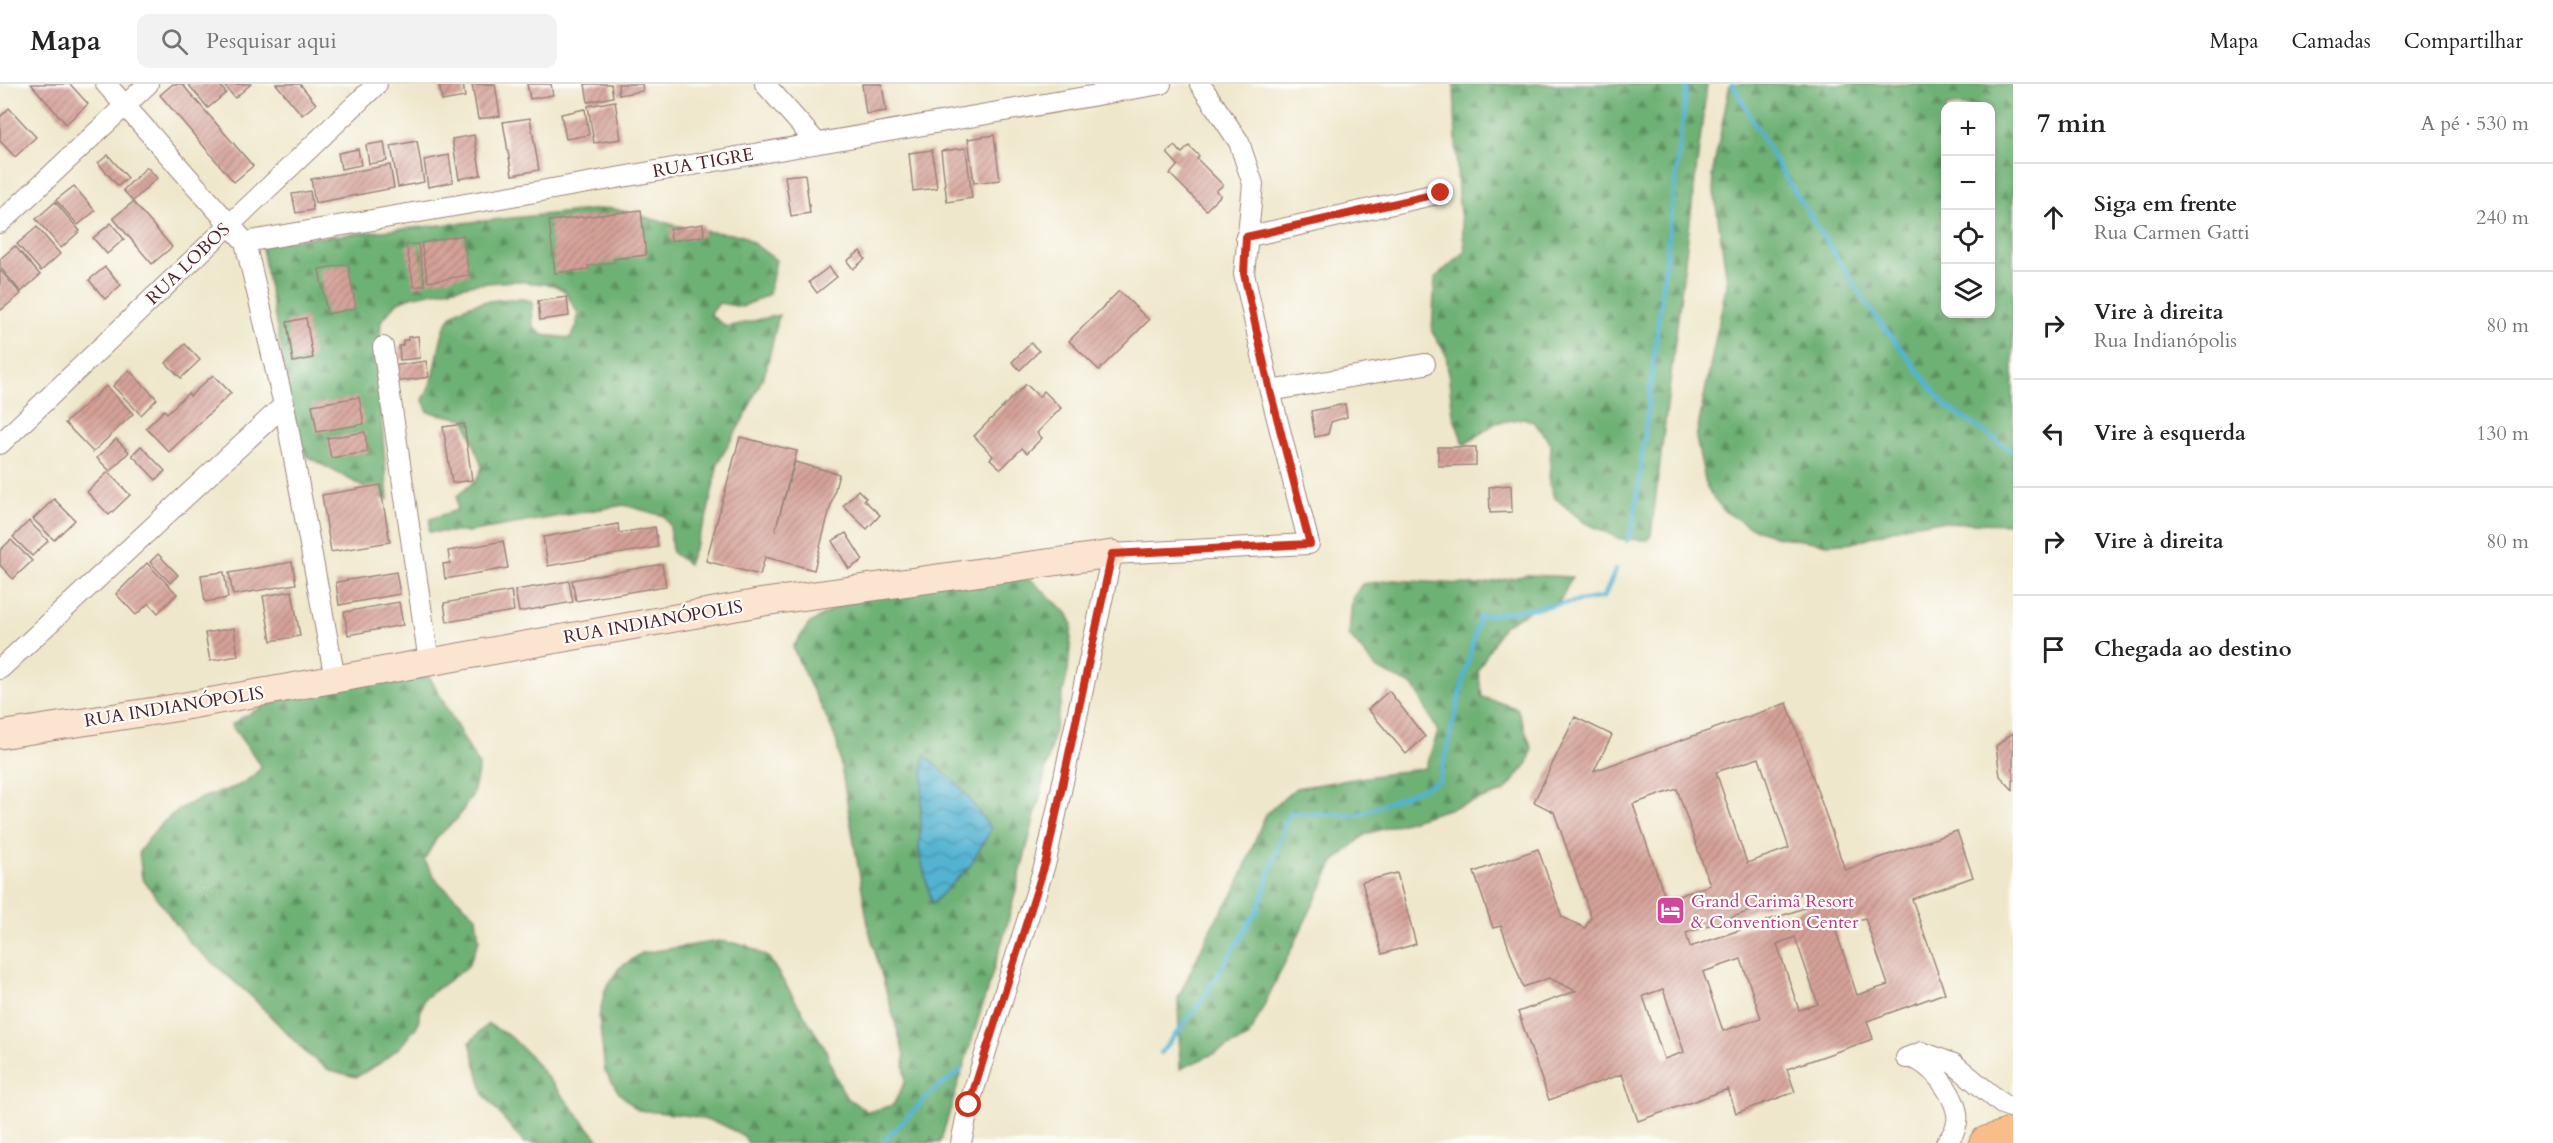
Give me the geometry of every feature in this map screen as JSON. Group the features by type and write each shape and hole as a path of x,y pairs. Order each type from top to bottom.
{"highway":[{"path":"1986,1143 2013,1134"}],"street":[{"path":"106,84 245,242 284,405 335,679"},
{"path":"0,223 148,84"},
{"name":"RUA LOBOS","path":"0,444 377,84"},
{"path":"765,84 817,143"},
{"name":"RUA TIGRE","path":"245,242 1161,84"},
{"path":"1200,84 1239,142 1254,184 1246,237 1244,274 1270,391 1425,364"},
{"path":"1246,237 1441,193"},
{"path":"383,348 429,662"},
{"name":"RUA INDIANÓPOLIS","path":"1,733 335,679 764,602 1112,554 1310,544 1270,391"},
{"path":"0,669 284,405"},
{"path":"961,1143 969,1105 1046,861 1112,554"},
{"path":"1946,1143 1958,1121 1956,1106 1932,1071 1916,1059 1906,1058 1922,1052 1954,1064 2002,1104 2013,1108"}],"green space":[{"path":"1454,84 1707,84 1651,535 1648,540 1620,539 1584,522 1554,497 1549,484 1551,444 1535,423 1524,418 1496,423 1464,445 1453,415 1446,354 1432,332 1435,278 1465,251 1458,195"},
{"path":"1730,84 2013,84 2013,524 1934,522 1907,525 1856,542 1828,544 1774,536 1748,526 1723,510 1707,489 1696,438 1727,281 1712,176"},
{"path":"611,208 693,230 742,235 776,260 769,294 742,307 719,303 710,315 727,327 779,315 766,370 746,414 718,463 707,516 688,564 672,552 670,526 664,516 624,505 468,532 429,532 430,519 457,510 457,496 477,479 482,467 465,419 428,412 423,400 433,377 446,324 461,309 473,304 522,299 532,301 533,327 543,335 570,338 577,326 578,313 565,291 554,285 515,281 475,284 410,297 398,302 381,321 378,374 388,500 306,456 296,430 261,243"},
{"path":"1527,575 1572,577 1560,601 1532,609 1503,626 1478,670 1482,697 1517,708 1532,749 1528,763 1504,792 1366,834 1334,862 1248,1038 1180,1069 1178,998 1213,924 1236,890 1265,815 1296,788 1425,768 1438,732 1414,686 1377,669 1349,635 1352,599 1362,584 1394,580 1478,585"},
{"path":"977,577 1031,580 1067,613 1072,623 1068,671 1038,804 1006,929 940,1143 748,1143 744,1136 721,1124 691,1116 638,1110 619,1093 605,1071 599,1017 605,990 619,968 642,953 719,941 746,945 769,958 826,1050 846,1097 868,1112 893,1105 905,1082 904,1054 869,930 837,743 793,647 809,624 852,597"},
{"path":"399,675 429,676 479,766 473,794 458,818 438,836 424,860 438,882 476,916 479,941 468,966 424,999 417,1026 400,1047 379,1064 356,1077 329,1070 307,1054 252,997 190,943 142,878 139,852 171,815 197,800 239,785 262,767 231,725 269,704 290,697 334,686"},
{"path":"488,1024 511,1037 529,1055 601,1143 524,1143 484,1095 470,1042"}],"water":[{"path":"924,755 961,788 991,829 970,866 932,904 919,851"}],"building":[{"path":"31,84 70,84 88,104 66,124"},
{"path":"173,84 182,84 253,166 234,182 160,95"},
{"path":"188,84 219,84 226,93 208,108"},
{"path":"223,84 251,84 235,98"},
{"path":"276,84 300,84 316,104 302,115"},
{"path":"439,84 463,84 465,97 442,101"},
{"path":"472,84 495,84 500,116 478,119"},
{"path":"527,84 551,84 553,95 530,99"},
{"path":"585,84 611,84 613,97 588,102"},
{"path":"618,84 642,84 643,91 619,95"},
{"path":"862,84 882,84 886,111 866,114"},
{"path":"615,101 621,139 594,143 588,106"},
{"path":"9,108 36,137 15,157 0,141 0,117"},
{"path":"585,109 589,135 566,139 561,114"},
{"path":"530,118 539,170 512,175 503,122"},
{"path":"474,135 481,175 459,179 452,139"},
{"path":"994,135 1000,180 974,183 968,139"},
{"path":"417,141 424,182 398,187 391,146"},
{"path":"384,142 387,161 369,164 366,145"},
{"path":"1174,146 1182,153 1189,146 1199,156 1197,159 1223,185 1216,191 1221,195 1206,210 1170,174 1178,165 1167,153"},
{"path":"966,148 972,198 947,202 941,151"},
{"path":"358,149 361,165 341,169 338,153"},
{"path":"932,150 937,188 913,191 909,153"},
{"path":"108,155 128,178 118,186 98,163"},
{"path":"449,155 453,182 428,187 424,160"},
{"path":"390,165 394,188 315,203 311,179"},
{"path":"147,167 157,178 133,201 123,190"},
{"path":"805,174 810,213 791,216 785,176"},
{"path":"74,186 95,211 78,225 56,200"},
{"path":"310,191 313,210 296,213 292,194"},
{"path":"55,202 80,231 61,248 36,219"},
{"path":"133,202 172,247 152,264 113,218"},
{"path":"641,210 646,255 614,259 615,262 588,266 589,269 555,273 549,221"},
{"path":"111,223 124,239 107,254 93,238"},
{"path":"703,224 704,236 671,241 670,229"},
{"path":"37,227 60,254 41,271 17,244"},
{"path":"463,235 469,275 428,282 421,243"},
{"path":"418,244 425,285 414,287 406,245"},
{"path":"15,246 40,275 21,292 0,267 0,259"},
{"path":"860,251 865,259 853,269 847,261"},
{"path":"348,264 356,308 327,314 319,269"},
{"path":"105,267 121,285 105,299 89,280"},
{"path":"829,267 837,277 817,293 809,282"},
{"path":"0,270 21,294 1,310 0,309"},
{"path":"1119,291 1149,320 1099,370 1069,341"},
{"path":"567,297 569,316 540,320 538,301"},
{"path":"306,318 313,358 293,362 287,322"},
{"path":"418,336 420,358 400,360 399,346 403,345 403,340"},
{"path":"1031,343 1039,351 1020,370 1012,362"},
{"path":"185,344 200,360 181,378 166,363"},
{"path":"426,361 429,377 395,382 393,366"},
{"path":"129,370 157,399 141,415 113,386"},
{"path":"213,375 231,393 169,452 146,428 164,410 167,413 188,393 190,396"},
{"path":"1026,384 1039,397 1044,391 1061,408 1037,433 1042,438 1027,453 1022,448 1001,469 990,459 993,456 974,436"},
{"path":"106,386 133,414 93,452 65,423"},
{"path":"359,397 364,424 317,432 312,405"},
{"path":"1345,404 1347,417 1331,422 1328,434 1315,437 1311,411"},
{"path":"464,424 472,480 452,483 443,427"},
{"path":"365,432 368,452 331,458 327,438"},
{"path":"740,437 797,451 775,531 795,462 839,474 814,570 765,557 760,575 706,561"},
{"path":"116,439 129,452 110,471 97,458"},
{"path":"141,446 165,471 156,480 132,455"},
{"path":"1438,447 1476,447 1476,465 1438,466"},
{"path":"108,472 130,495 109,515 87,492"},
{"path":"380,485 390,542 331,552 322,495"},
{"path":"1511,485 1512,512 1490,513 1489,487"},
{"path":"858,490 866,498 864,500 880,515 867,529 843,506"},
{"path":"54,499 75,520 54,540 33,519"},
{"path":"29,521 48,541 32,556 13,537"},
{"path":"618,524 619,533 655,527 658,547 548,566 543,537"},
{"path":"846,533 863,560 849,569 832,541"},
{"path":"11,540 32,561 13,579 0,565 0,550"},
{"path":"503,541 508,568 445,579 443,564 450,563 448,551"},
{"path":"158,554 178,575 170,583 150,562"},
{"path":"292,562 296,584 233,595 229,573"},
{"path":"147,563 177,594 158,613 149,603 136,615 116,594"},
{"path":"662,564 666,586 576,601 572,580"},
{"path":"224,572 228,598 205,602 201,575"},
{"path":"396,572 400,594 339,605 336,582"},
{"path":"569,581 573,602 519,612 515,590"},
{"path":"292,591 300,636 271,641 263,596"},
{"path":"511,591 514,611 447,622 444,603"},
{"path":"399,602 403,625 348,635 344,612"},
{"path":"234,628 238,656 210,661 205,633"},
{"path":"1389,691 1425,737 1406,754 1368,709"},
{"name":"Grand Carimã Resort & Convention Center","path":"1787,703 1845,870 1957,831 1973,877 1912,899 1945,993 1867,1021 1873,1039 1787,1069 1795,1092 1736,1113 1728,1089 1638,1121 1622,1074 1549,1100 1518,1012 1576,991 1549,978 1523,987 1501,926 1493,928 1474,872 1538,849 1562,917 1585,928 1591,917 1554,812 1534,802 1575,717 1612,735 1594,771","holes":["1759,758 1789,848 1747,863 1716,772","1677,789 1710,885 1666,900 1633,804","1808,891 1813,905 1690,947 1686,933","1865,918 1888,985 1857,995 1835,928","1795,937 1818,1004 1799,1010 1777,944","1741,959 1761,1018 1723,1031 1703,972","1663,989 1684,1052 1664,1059 1643,996"]},
{"path":"2013,733 2013,790 2000,776 1996,746"},
{"path":"1397,873 1416,944 1382,954 1362,882"}],"waterway":[{"path":"1627,541 1634,523 1687,84"},
{"path":"1733,84 1777,164 1873,313 1945,405 2013,452"},
{"path":"1161,1053 1201,1002 1259,907 1289,813 1358,815 1439,781 1479,617 1604,597 1616,569"},
{"path":"882,1143 934,1090 961,1071"}],"place":[{"name":"Grand Carimã Resort & Convention Center","path":"1670,911"}],"route":[{"path":"969,1105 1046,861 1112,554 1310,544 1270,391 1244,274 1246,237 1441,193"}]}
